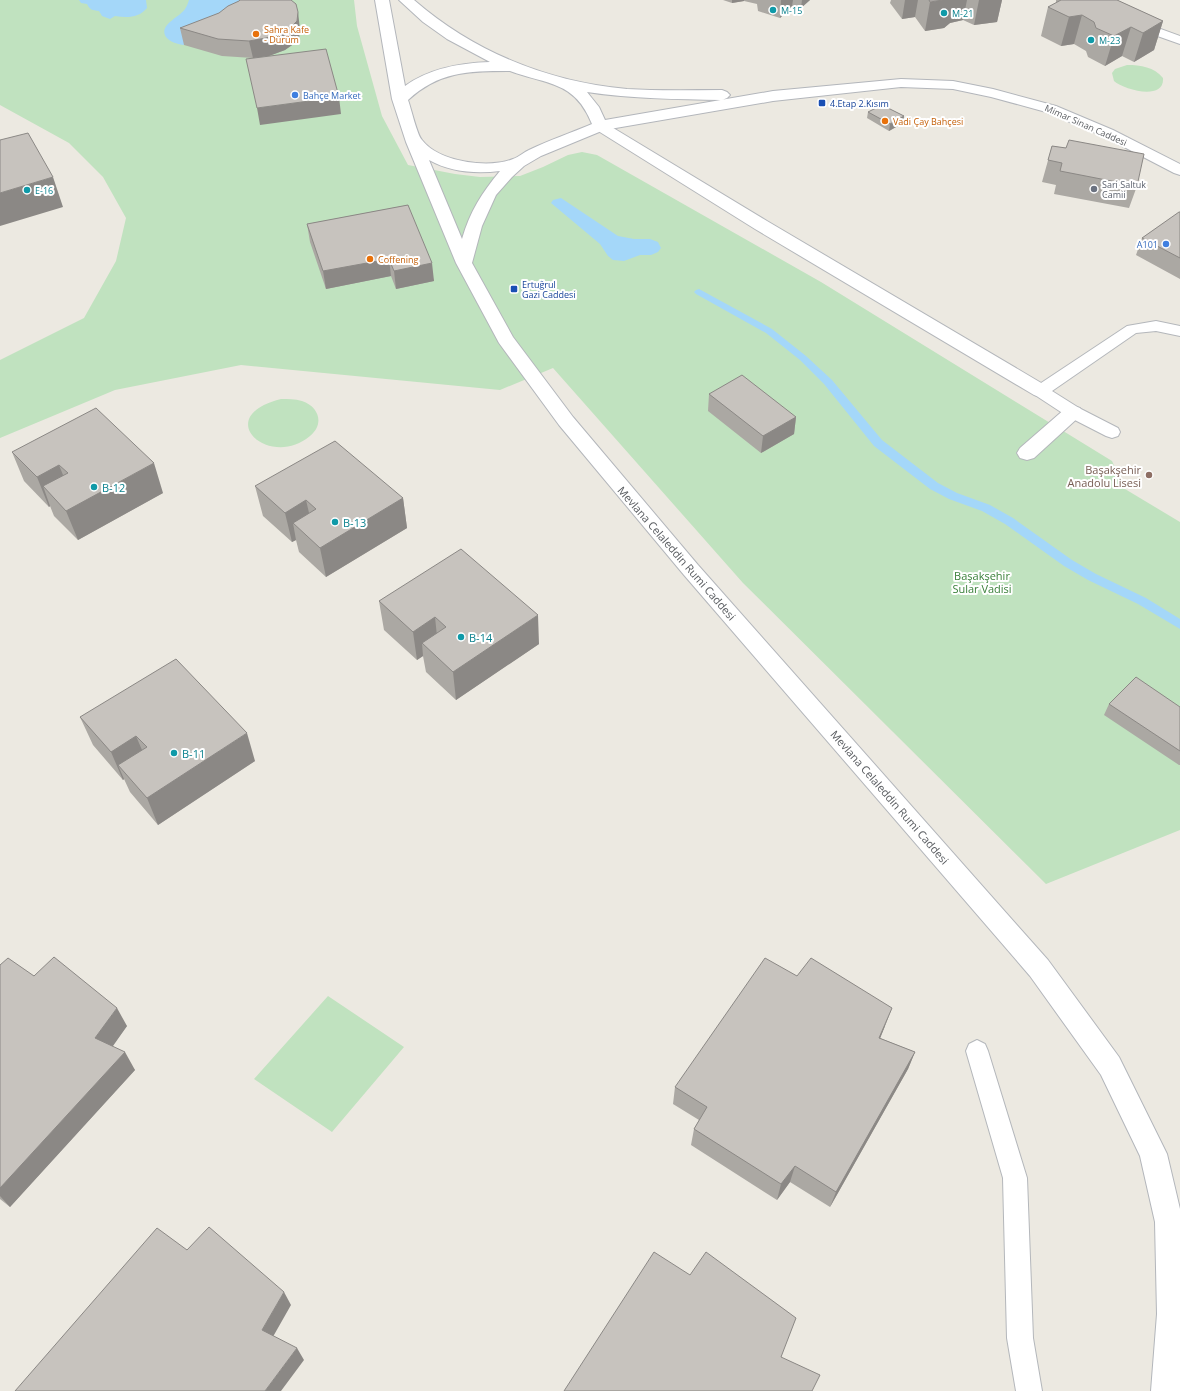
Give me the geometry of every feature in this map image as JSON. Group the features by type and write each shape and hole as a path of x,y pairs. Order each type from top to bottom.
{"street":[{"name":"Mevlana Celaleddin Rumi Caddesi","path":"382,0 400,99 414,142 464,262 506,339 566,422 691,570 1039,968 1110,1066 1153,1154 1169,1222 1172,1314 1166,1391"},
{"path":"406,0 452,37 514,68 565,83 614,92 645,94 774,96"},
{"path":"400,99 415,84 439,74 480,66 514,68"},
{"path":"565,83 578,91 591,105 600,126 761,225 1042,391"},
{"name":"Mimar Sinan Caddesi","path":"774,96 901,83 953,85 993,92 1051,109 1108,133 1180,170"},
{"path":"414,142 433,157 459,167 489,169 518,163 554,145 600,126 774,96"},
{"path":"464,262 474,226 482,207 498,183 518,163"},
{"path":"1027,453 1072,412"}],"lane":[{"path":"1123,19 1180,40"},
{"path":"1112,432 1072,412 1042,391 1132,329 1156,326 1180,331"},
{"path":"977,1051 1015,1178 1020,1338 1029,1391"}],"green space":[{"name":"Başakşehir Sular Vadisi","path":"0,0 354,0 357,26 382,116 408,165 480,177 520,176 568,155 582,152 597,155 821,282 1112,461 1125,489 1180,522 1180,830 1046,884 743,583 553,368 500,390 241,365 115,390 0,438 0,360 84,318 116,261 126,218 103,177 69,143 0,105"},
{"path":"1127,65 1142,66 1156,71 1163,78 1162,85 1158,89 1143,92 1126,88 1114,81 1112,73 1115,69"},
{"path":"281,399 302,401 313,407 318,417 318,422 317,427 310,436 294,445 279,447 265,444 254,437 248,428 250,417 260,407"},
{"path":"328,996 404,1047 332,1132 254,1079"}],"water":[{"path":"79,0 146,0 147,8 137,15 128,17 115,16 110,19 102,16 99,11 92,9 87,4 81,3"},
{"path":"189,0 252,0 222,31 183,45 170,40 164,33 167,25 182,12"},
{"path":"561,198 618,236 634,239 650,239 658,242 661,248 658,252 651,255 640,255 624,261 613,260 608,256 600,244 551,203 553,200"}],"building":[{"path":"240,0 291,0 296,4 298,12 297,21 282,33 249,41 218,39 180,28 219,13 228,6"},
{"path":"929,0 943,0 930,2"},
{"path":"1061,0 1117,0 1163,21 1143,33 1131,27 1114,36 1096,28 1094,22 1082,15 1069,17 1048,7"},
{"name":"Bahçe Market","path":"326,49 339,97 257,108 246,59"},
{"path":"882,105 904,116 890,124 868,112"},
{"path":"28,133 53,177 0,193 0,140"},
{"path":"1069,140 1144,154 1137,186 1060,171 1062,163 1048,160 1052,146 1066,148"},
{"name":"Coffening","path":"408,205 432,263 394,271 389,259 323,271 307,224"},
{"path":"1180,212 1180,258 1142,238"},
{"path":"742,375 796,417 763,436 709,394"},
{"path":"96,408 154,463 66,511 43,486 68,473 59,465 37,477 12,452"},
{"path":"335,441 403,498 320,548 293,523 316,509 306,500 285,513 255,486"},
{"path":"461,549 538,615 453,672 422,643 446,627 435,617 413,632 379,601"},
{"path":"176,659 247,733 147,798 118,765 147,747 136,736 111,752 80,717"},
{"path":"1136,677 1180,707 1180,751 1109,704"},
{"path":"54,957 117,1008 95,1038 125,1052 0,1188 0,965 8,958 34,976"},
{"path":"765,958 797,976 811,958 892,1008 879,1038 915,1052 836,1192 795,1166 781,1184 694,1129 707,1107 675,1087"},
{"path":"209,1227 284,1292 262,1330 297,1348 265,1391 15,1391 157,1228 187,1250"},
{"path":"654,1252 690,1275 706,1252 796,1318 781,1357 820,1375 812,1391 564,1391"}],"waterway":[{"path":"699,292 769,331 803,358 828,382 878,443 934,486 953,496 986,508 1009,521 1068,563 1092,577 1142,601 1180,625"}],"place":[{"name":"M-15","path":"773,10"},
{"name":"M-21","path":"944,13"},
{"name":"Sahra Kafe - Dürüm","path":"256,34"},
{"name":"M-23","path":"1091,40"},
{"name":"Bahçe Market","path":"295,95"},
{"name":"4.Etap 2.Kısım","path":"822,103"},
{"name":"Vadi Çay Bahçesi","path":"885,121"},
{"name":"Sari Saltuk Camii","path":"1094,189"},
{"name":"E-16","path":"27,190"},
{"name":"A101","path":"1166,244"},
{"name":"Coffening","path":"370,259"},
{"name":"Ertuğrul Gazi Caddesi","path":"514,289"},
{"name":"Başakşehir Anadolu Lisesi","path":"1149,475"},
{"name":"B-12","path":"94,487"},
{"name":"B-13","path":"335,522"},
{"name":"B-14","path":"461,637"},
{"name":"B-11","path":"174,753"}]}
